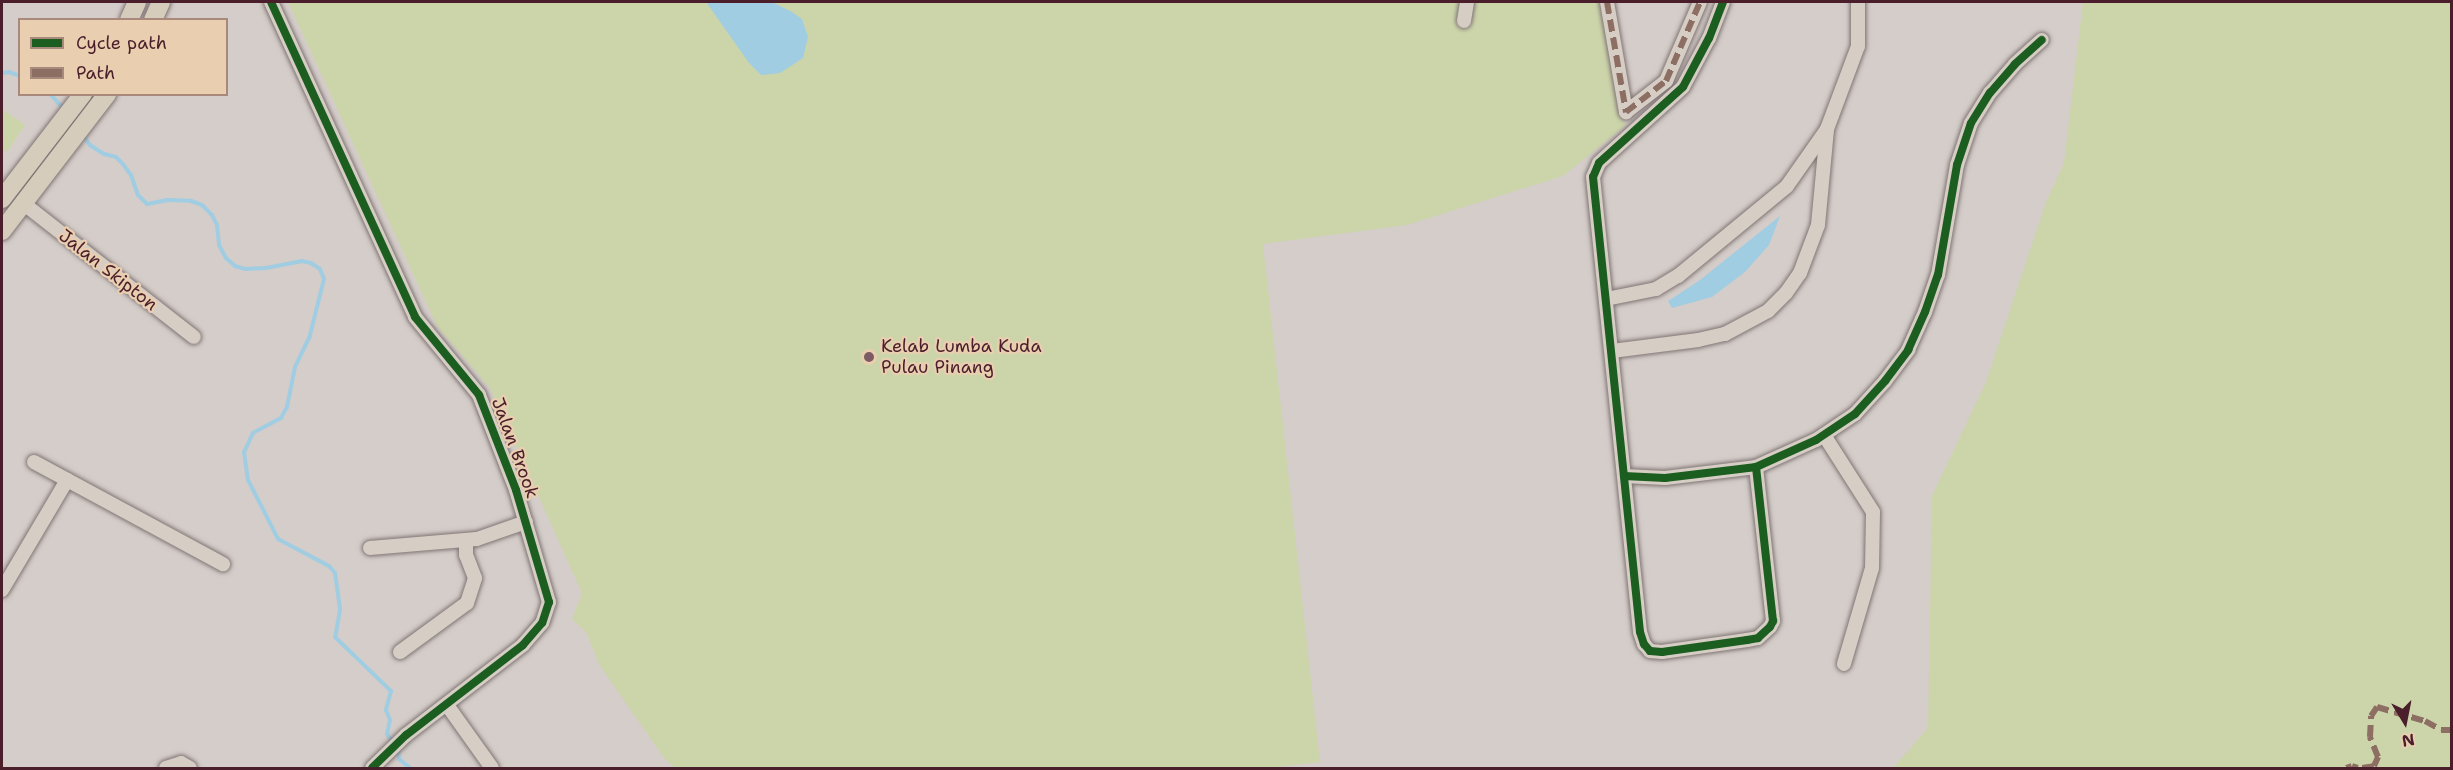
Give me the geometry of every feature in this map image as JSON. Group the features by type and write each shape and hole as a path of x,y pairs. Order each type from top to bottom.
{"main road":[{"path":"130,18 137,2"},
{"path":"154,18 161,2"},
{"path":"2,231 106,96"},
{"path":"2,199 79,101"}],"street":[{"name":"Jalan Brook","path":"271,2 415,317 479,395 526,522 549,602 542,623 524,645 406,735 372,768"},
{"path":"1464,21 1467,2"},
{"path":"1607,2 1626,112 1666,81 1700,2"},
{"path":"1723,2 1683,87 1595,168 1594,190 1641,638 1650,651 1662,652 1758,638 1770,627 1773,621 1756,466"},
{"path":"1606,299 1656,289 1678,276 1787,186 1827,129 1858,46 1858,2"},
{"path":"1624,476 1665,478 1756,466 1824,435 1855,414 1885,381 1908,350 1938,275 1957,165 1971,123 1990,93 2015,64 2042,40"},
{"path":"1612,351 1698,340 1725,334 1768,311 1800,273 1818,225 1827,129"},
{"name":"Jalan Skipton","path":"23,203 194,337"},
{"path":"1824,435 1874,512 1872,568 1844,664"},
{"path":"34,462 224,564"},
{"path":"2,590 68,480"},
{"path":"370,548 466,540 495,534 526,522"},
{"path":"400,652 467,603 475,578 466,555 466,540"},
{"path":"447,705 492,768"},
{"path":"166,768 181,763 190,768"}],"green space":[{"name":"Kelab Lumba Kuda Pulau Pinang","path":"288,2 1604,2 1625,126 1563,176 1407,225 1263,244 1320,762 1267,768 675,768 664,758 600,666 586,632 572,619 582,593 490,388 437,326"},
{"path":"2083,2 2451,2 2451,768 1893,768 1928,728 1932,496 1986,382 2046,202 2064,163"},
{"path":"2,109 25,125 7,152 2,149"}],"water":[{"path":"706,2 772,2 792,12 802,19 808,37 803,58 780,73 761,75 749,63"},
{"path":"1780,216 1769,245 1745,272 1712,297 1672,308 1668,301 1700,280"}],"waterway":[{"path":"2,73 9,72 18,75"},
{"path":"52,96 64,109"},
{"path":"82,134 90,145 104,154 116,157 122,163 131,175 138,195 147,204 168,200 191,201 202,205 212,215 217,225 219,245 226,258 235,266 245,269 266,268 302,261 311,263 320,269 324,279 310,336 295,367 287,407 281,418 253,433 244,452 248,480 278,539 329,566 335,573 340,610 335,637 391,691 386,710 390,720 387,734 398,749 399,759 410,768"}],"marked path":[{"path":"1607,2 1626,112 1666,81 1700,2"},
{"path":"2362,768 2374,766 2378,757 2370,737 2371,716 2377,707 2425,721 2441,730 2452,730"},
{"path":"2346,768 2352,766 2358,768"}],"cycle path":[{"path":"271,2 415,317 479,395 516,490 549,602 542,623 523,645 406,735 372,768"},
{"path":"1723,2 1709,38 1683,87 1599,163 1593,177 1640,632 1644,644 1650,651 1662,652 1758,638 1770,627 1773,621 1756,467"},
{"path":"1624,476 1665,478 1756,467 1816,440 1855,414 1885,381 1908,350 1925,312 1938,275 1957,165 1971,123 1990,93 2015,64 2042,40"}],"place":[{"name":"Kelab Lumba Kuda Pulau Pinang","path":"869,357"}]}
